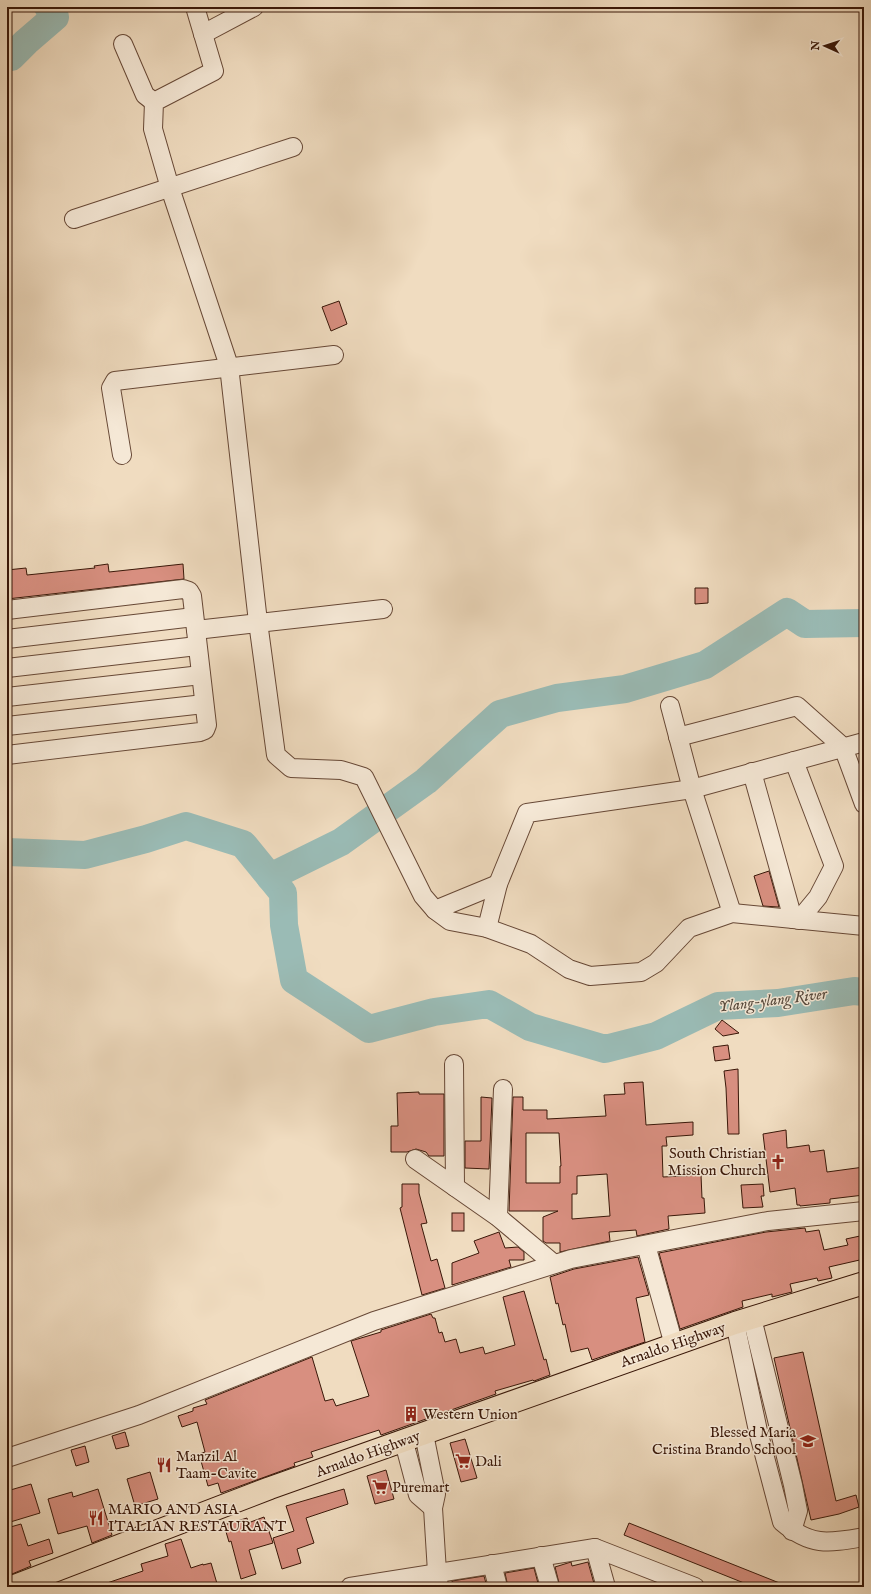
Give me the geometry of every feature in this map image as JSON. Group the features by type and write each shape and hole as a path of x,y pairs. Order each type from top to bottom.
{"main road":[{"name":"Arnaldo Highway","path":"12,1587 270,1488 404,1442 674,1345 864,1283"}],"street":[{"path":"154,102 214,71 195,7"},
{"path":"203,34 254,7"},
{"path":"123,44 145,95 154,102"},
{"path":"154,102 153,129 170,188 230,366 258,622 276,755 291,768 341,770 364,777 423,896 435,910 450,921 487,928 531,944 569,969 590,976 641,972 656,963 689,928 732,913 864,926"},
{"path":"74,219 293,147"},
{"path":"122,455 111,388 115,381 230,366 334,355"},
{"path":"7,610 186,590 189,591 192,596 207,725 203,732 7,755"},
{"path":"7,668 196,631 258,622 383,609"},
{"path":"7,639 196,631"},
{"path":"7,697 201,675"},
{"path":"7,726 204,704"},
{"path":"670,706 692,789 732,913"},
{"path":"678,737 797,706 843,747 864,804"},
{"path":"487,928 498,884 527,813 692,789 864,742"},
{"path":"794,761 834,866 818,897 796,920"},
{"path":"752,772 796,920"},
{"path":"435,910 498,884"},
{"path":"454,1064 455,1187"},
{"path":"498,1217 503,1088"},
{"path":"415,1159 498,1217 554,1264"},
{"path":"7,1458 138,1415 374,1321 571,1259 768,1221 864,1210"},
{"path":"646,1245 674,1345"},
{"path":"744,1321 793,1486 798,1511 792,1531 804,1538 830,1542 864,1537"},
{"path":"424,1434 436,1494 433,1508 438,1580"},
{"path":"404,1442 418,1495 433,1508"},
{"path":"350,1587 438,1580 492,1564 595,1548 664,1580 695,1587"},
{"path":"595,1548 606,1587"},
{"path":"541,1556 550,1587"},
{"path":"492,1564 498,1587"}],"building":[{"path":"339,301 347,324 331,331 322,307"},
{"path":"108,564 109,572 183,564 184,579 7,599 7,570 26,568 27,575 95,568 94,566"},
{"path":"695,588 708,588 708,603 695,604"},
{"path":"769,871 779,907 763,906 754,876"},
{"path":"722,1020 739,1033 723,1036 715,1029"},
{"path":"728,1045 730,1059 715,1061 713,1047"},
{"path":"738,1069 739,1134 728,1134 724,1071"},
{"path":"643,1082 646,1125 693,1122 693,1135 666,1137 667,1146 662,1146 663,1177 701,1175 702,1198 704,1198 705,1213 668,1216 669,1229 637,1236 636,1230 609,1232 610,1241 560,1252 560,1243 546,1243 543,1241 543,1217 558,1211 509,1211 513,1097 523,1097 523,1110 547,1110 547,1119 606,1116 604,1095 625,1094 624,1083","holes":["526,1133 559,1133 561,1166 560,1183 526,1183","607,1174 610,1216 572,1219 572,1194 577,1194 577,1176"]},
{"path":"419,1092 419,1094 444,1094 444,1156 429,1156 426,1152 416,1149 407,1152 391,1152 391,1126 398,1126 397,1093"},
{"path":"481,1097 492,1098 489,1169 465,1168 465,1141 481,1141"},
{"path":"786,1130 787,1148 809,1145 810,1152 824,1150 827,1172 864,1167 864,1195 830,1199 830,1203 800,1206 797,1205 795,1188 770,1192 763,1134"},
{"path":"402,1184 419,1184 419,1193 427,1223 421,1224 431,1261 437,1259 445,1288 422,1295 400,1208 402,1207"},
{"path":"763,1184 764,1196 761,1196 763,1207 743,1208 741,1185"},
{"path":"452,1213 464,1213 464,1231 452,1231"},
{"path":"805,1228 806,1232 819,1230 824,1250 848,1245 846,1239 860,1236 864,1259 829,1267 832,1278 818,1281 817,1278 790,1284 792,1292 772,1297 772,1294 742,1301 743,1307 680,1329 659,1253 766,1232"},
{"path":"499,1232 505,1248 518,1247 524,1252 524,1260 509,1260 511,1267 452,1285 452,1263 479,1253 474,1241"},
{"path":"638,1257 649,1295 636,1298 645,1342 592,1360 588,1348 571,1352 565,1324 563,1325 558,1303 556,1304 550,1277 574,1269"},
{"path":"524,1291 544,1360 546,1359 550,1375 534,1381 533,1380 495,1391 496,1394 381,1435 379,1430 311,1452 313,1457 294,1463 295,1466 221,1493 218,1483 208,1486 199,1454 205,1452 197,1422 182,1427 178,1416 193,1411 193,1408 207,1404 205,1400 312,1357 325,1401 333,1399 336,1406 369,1396 351,1341 431,1314 433,1318 435,1318 439,1333 442,1332 445,1342 456,1339 460,1353 483,1347 485,1354 515,1345 503,1297"},
{"path":"803,1352 836,1501 856,1495 859,1507 839,1514 811,1520 774,1358"},
{"path":"125,1432 129,1446 116,1449 112,1436"},
{"name":"Dali","path":"465,1439 477,1478 461,1482 450,1443"},
{"path":"85,1446 89,1462 76,1466 71,1450"},
{"name":"Puremart","path":"386,1470 394,1499 375,1504 367,1476"},
{"path":"150,1472 158,1499 135,1506 127,1479"},
{"path":"31,1484 40,1513 7,1523 7,1491"},
{"path":"98,1489 112,1535 92,1543 87,1526 58,1534 48,1499 72,1492 73,1497"},
{"path":"344,1489 348,1504 306,1518 314,1543 297,1549 301,1563 282,1569 273,1538 294,1531 286,1506"},
{"path":"264,1517 273,1543 249,1550 256,1574 241,1579 231,1541 229,1542 224,1525 247,1518 248,1523"},
{"path":"629,1523 787,1587 754,1587 624,1535"},
{"path":"21,1524 28,1546 49,1539 53,1553 29,1561 31,1566 12,1574 7,1556 7,1528"},
{"path":"181,1539 191,1568 211,1563 218,1587 101,1587 101,1585 143,1571 141,1564 168,1556 165,1544"},
{"path":"571,1562 572,1566 588,1562 595,1587 560,1587 555,1567"},
{"path":"534,1568 539,1587 508,1587 505,1573"},
{"path":"484,1576 487,1587 453,1587 452,1581"}],"waterway":[{"path":"7,55 11,57 55,17 48,7"},
{"path":"270,877 341,842 426,781 500,714 557,698 625,689 705,665 787,612 805,624 864,623"},
{"name":"Ylang-ylang River","path":"7,852 85,855 146,839 186,826 243,844 283,893 284,925 294,980 369,1029 434,1012 489,1004 530,1027 605,1049 656,1036 718,1006 778,1003 854,991 864,992"}],"place":[{"name":"South Christian Mission Church","path":"778,1162"},
{"name":"Western Union","path":"411,1414"},
{"name":"Blessed Maria Cristina Brando School","path":"808,1441"},
{"name":"Dali","path":"463,1461"},
{"name":"Manzil Al Taam-Cavite","path":"164,1465"},
{"name":"Puremart","path":"380,1487"},
{"name":"MARIO AND ASIA ITALIAN RESTAURANT","path":"96,1518"}]}
